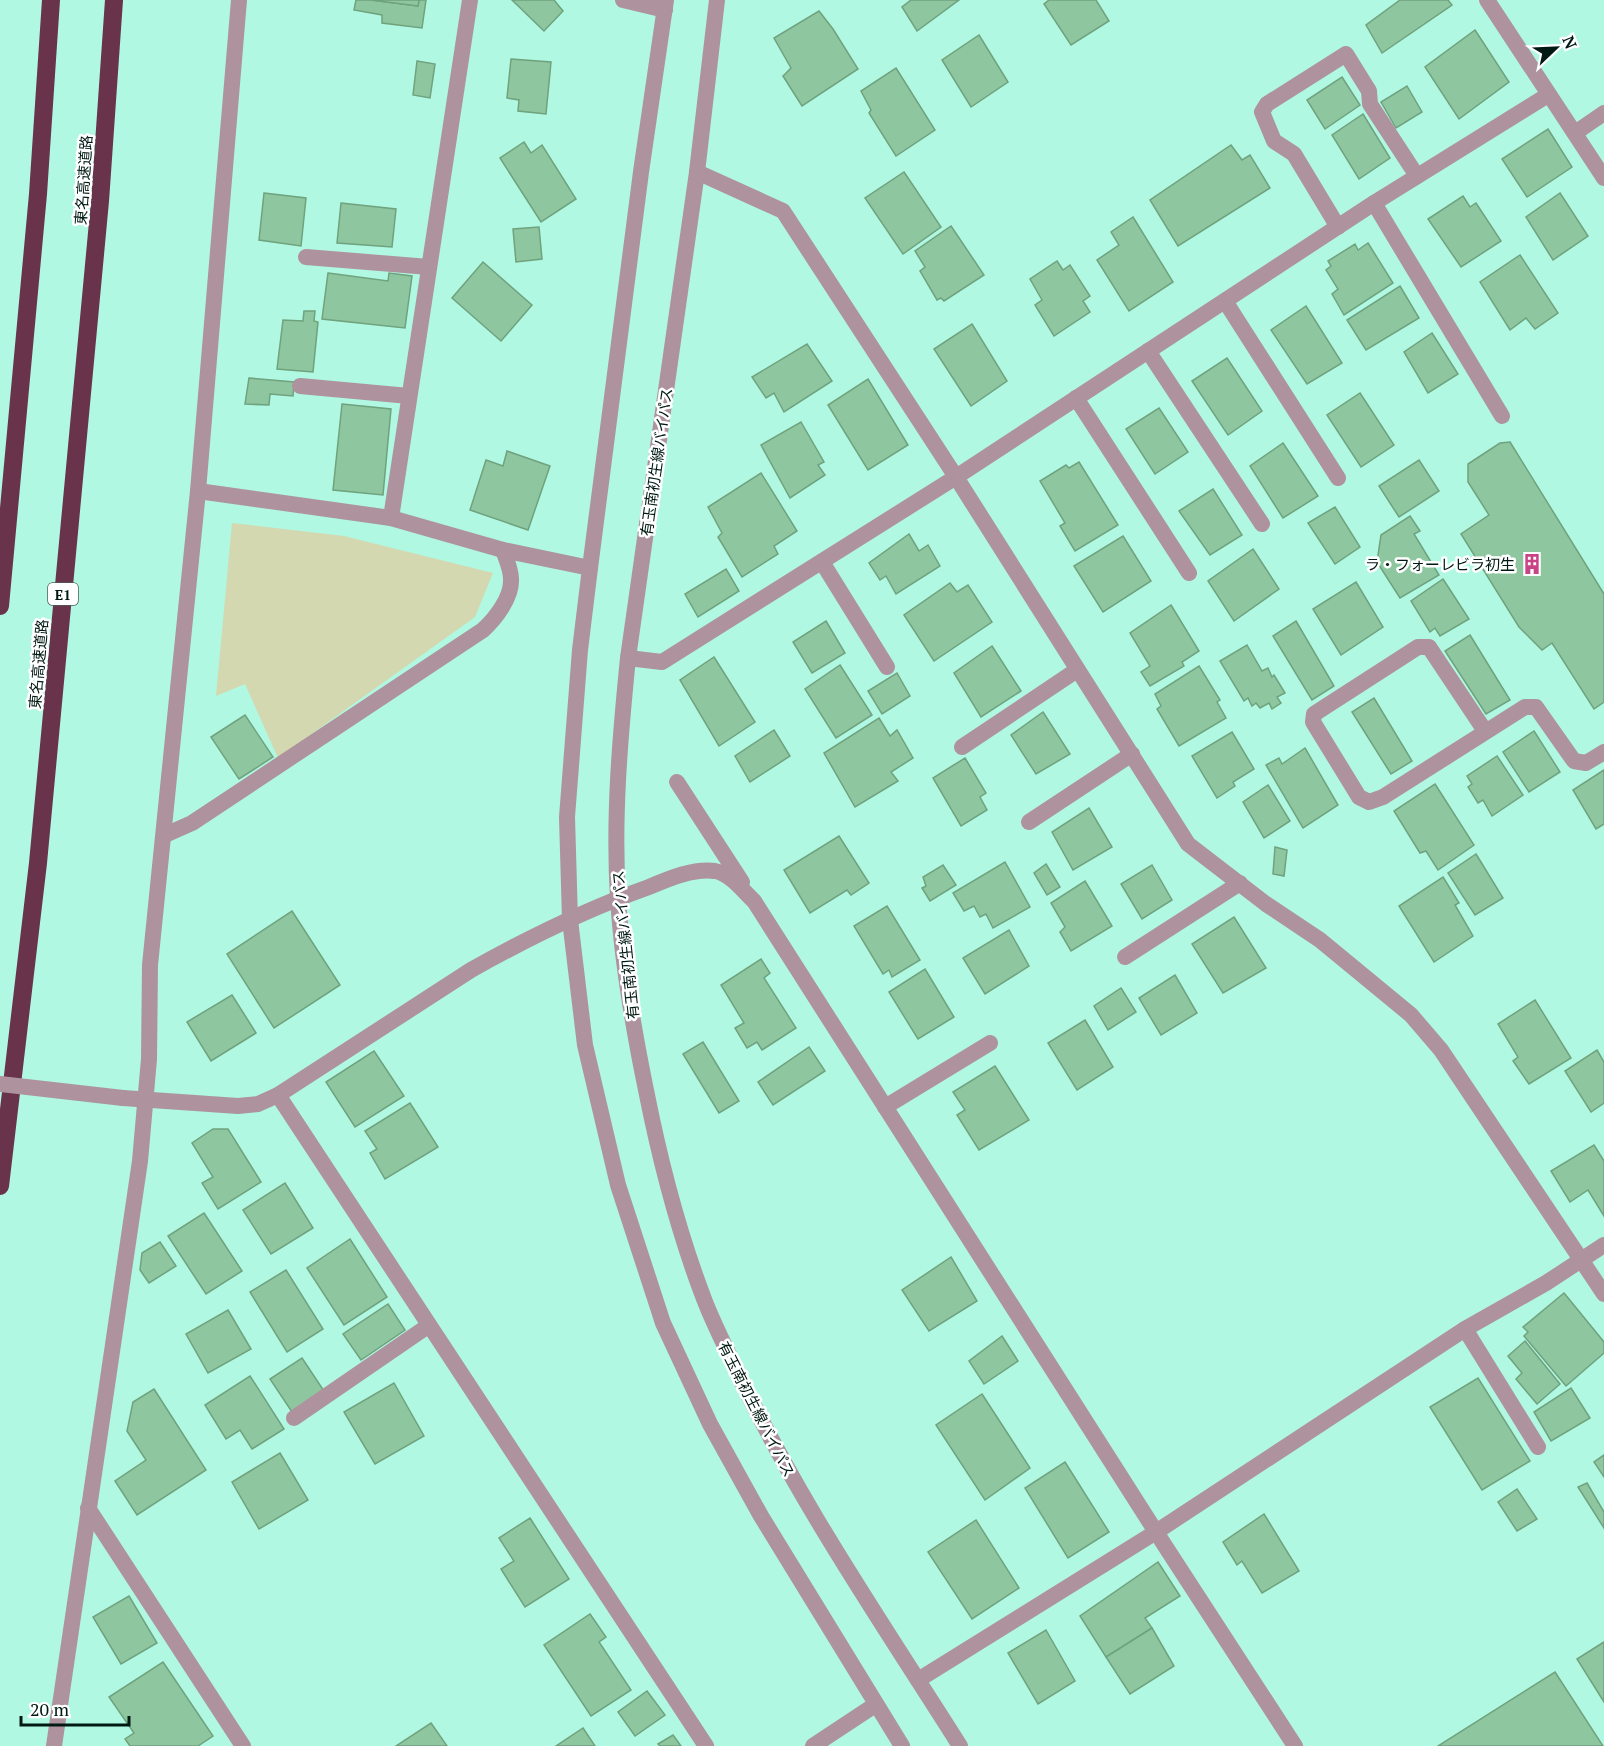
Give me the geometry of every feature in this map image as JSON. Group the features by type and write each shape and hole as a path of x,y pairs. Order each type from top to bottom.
{"highway":[{"path":"0,606 38,194 51,0"},
{"name":"東名高速道路","path":"0,1186 38,863 100,201 114,0"}],"street":[{"path":"54,1746 140,1161 149,1059 150,965 165,836 198,491 239,0"},
{"path":"391,518 470,0"},
{"path":"623,0 666,5 641,172 580,650 567,817 570,920 585,1045 618,1185 663,1323 710,1424 761,1516 902,1746"},
{"name":"有玉南初生線バイパス","path":"717,0 697,172 628,658 621,732 617,807 618,898 634,1032 654,1129 683,1240 705,1301 750,1400 801,1494 960,1746"},
{"path":"1487,0 1604,178"},
{"path":"1338,227 1294,154 1274,141 1262,112 1267,104 1346,54 1370,91 1370,104 1417,176"},
{"path":"628,658 662,662 956,477 1374,203 1548,95"},
{"path":"1575,133 1604,113"},
{"path":"697,172 783,211 956,477 1188,844 1266,904 1320,940 1411,1014 1441,1050 1604,1294"},
{"path":"1374,203 1502,416"},
{"path":"306,257 429,267"},
{"path":"1225,301 1338,478"},
{"path":"1148,351 1262,524"},
{"path":"300,386 409,396"},
{"path":"1076,398 1189,573"},
{"path":"198,491 391,518 503,550 590,568"},
{"path":"165,836 192,823 483,630 493,621 508,593 512,580 503,550"},
{"path":"822,562 887,667"},
{"path":"1485,731 1429,647 1418,646 1314,714 1313,722 1359,797 1369,802 1383,797 1525,707 1536,707 1574,760 1586,763 1604,752"},
{"path":"962,747 1077,669"},
{"path":"1029,822 1132,754"},
{"path":"677,782 1295,1746"},
{"path":"0,1084 123,1098 238,1106 258,1104 278,1095 471,970 618,898 677,876 714,871 727,876 754,901"},
{"path":"1125,957 1240,882"},
{"path":"885,1107 990,1043"},
{"path":"278,1095 706,1746"},
{"path":"918,1680 1156,1532 1465,1329 1546,1283 1604,1245"},
{"path":"294,1419 428,1326"},
{"path":"1465,1329 1538,1447"},
{"path":"88,1508 243,1746"},
{"path":"813,1746 875,1705"}],"green space":[{"path":"232,523 344,536 493,573 475,617 278,758 245,684 216,696"}],"building":[{"path":"356,0 418,6 419,0 426,0 422,28 382,23 382,15 354,10"},
{"path":"371,0 419,0 418,6"},
{"path":"512,0 554,0 563,11 544,31"},
{"path":"911,0 959,0 917,31 902,7"},
{"path":"1049,0 1096,0 1109,21 1071,45 1044,4"},
{"path":"1400,0 1448,0 1452,5 1382,53 1366,25"},
{"path":"819,11 858,69 802,106 783,76 791,68 774,38"},
{"path":"1475,30 1509,82 1459,119 1425,67"},
{"path":"979,35 1008,82 971,107 942,60"},
{"path":"511,59 551,62 546,114 518,111 519,100 507,98"},
{"path":"417,61 435,64 430,98 413,95"},
{"path":"896,68 935,130 896,156 869,113 871,110 861,91"},
{"path":"1342,77 1360,105 1325,129 1307,100"},
{"path":"1407,86 1422,112 1396,128 1381,102"},
{"path":"1363,114 1390,158 1359,179 1332,135"},
{"path":"1548,129 1572,167 1527,197 1502,159"},
{"path":"524,142 531,153 542,145 576,199 541,222 500,158"},
{"path":"1231,145 1242,160 1250,155 1270,188 1178,246 1150,200"},
{"path":"904,172 941,227 903,254 865,198"},
{"path":"264,193 306,198 301,246 259,240"},
{"path":"1560,193 1588,236 1553,260 1526,217"},
{"path":"1463,196 1470,207 1476,203 1501,241 1461,267 1428,219"},
{"path":"341,203 396,209 392,247 337,243"},
{"path":"1133,217 1173,282 1129,311 1097,260 1119,245 1111,232"},
{"path":"951,226 984,275 944,301 941,298 937,300 920,271 925,267 915,251"},
{"path":"539,227 542,259 516,262 513,229"},
{"path":"1368,243 1393,283 1344,315 1332,294 1338,289 1326,270 1331,266 1328,261 1355,244 1358,250"},
{"path":"1520,255 1558,313 1535,329 1526,318 1510,330 1480,282"},
{"path":"1057,261 1063,270 1070,265 1090,296 1083,301 1090,312 1054,336 1035,305 1042,300 1030,279"},
{"path":"483,262 532,305 501,341 452,298"},
{"path":"328,273 388,281 389,273 412,276 405,328 322,319"},
{"path":"1400,286 1419,318 1366,350 1347,320"},
{"path":"1306,306 1342,363 1307,384 1271,330"},
{"path":"304,311 315,311 314,321 318,322 313,372 277,369 283,320 303,321"},
{"path":"972,324 1007,381 971,406 934,349"},
{"path":"1432,333 1458,374 1428,393 1404,352"},
{"path":"807,344 832,381 784,412 774,393 766,398 752,377"},
{"path":"1227,358 1262,411 1228,435 1192,381"},
{"path":"249,378 294,382 293,396 270,394 269,405 245,404"},
{"path":"868,379 908,445 868,470 828,405"},
{"path":"1360,393 1394,445 1361,467 1327,415"},
{"path":"342,404 391,409 383,495 333,490"},
{"path":"1159,408 1188,452 1155,474 1126,429"},
{"path":"801,422 824,462 818,465 825,475 790,498 761,445"},
{"name":"ラ・フォーレビラ初生","path":"1510,442 1604,594 1604,702 1594,709 1552,643 1542,650 1519,627 1461,534 1489,515 1468,482 1468,464 1500,443"},
{"path":"1283,443 1318,496 1283,518 1250,466"},
{"path":"507,451 550,466 528,530 470,510 486,460 503,466"},
{"path":"1419,460 1439,491 1399,517 1379,486"},
{"path":"1079,462 1118,525 1075,551 1060,526 1065,523 1040,481 1066,465 1069,468"},
{"path":"761,473 797,531 774,546 778,554 742,577 718,537 722,533 708,507"},
{"path":"1213,489 1242,535 1210,555 1179,511"},
{"path":"1335,507 1360,547 1335,564 1308,523"},
{"path":"1410,516 1420,531 1414,534 1439,575 1400,598 1377,562 1381,535"},
{"path":"909,534 919,551 928,545 940,566 896,594 886,576 880,580 869,563"},
{"path":"1123,536 1151,581 1103,612 1074,566"},
{"path":"1253,549 1279,589 1234,621 1208,581"},
{"path":"726,569 739,591 698,617 685,594"},
{"path":"1443,579 1469,619 1440,636 1435,628 1430,632 1411,601"},
{"path":"1356,582 1383,627 1341,655 1313,609"},
{"path":"950,583 957,592 968,585 992,622 934,661 904,615"},
{"path":"1171,605 1199,651 1182,662 1184,666 1150,686 1141,672 1150,666 1130,633"},
{"path":"826,621 845,653 812,673 793,642"},
{"path":"1296,621 1334,686 1312,700 1273,636"},
{"path":"1470,635 1510,700 1486,714 1445,651"},
{"path":"1247,645 1262,671 1268,668 1285,693 1277,697 1281,703 1272,709 1269,703 1260,708 1256,703 1252,706 1248,698 1244,701 1220,661"},
{"path":"992,646 1021,691 981,717 954,673"},
{"path":"714,657 755,722 719,746 680,680"},
{"path":"840,665 872,715 836,738 805,689"},
{"path":"1199,666 1220,700 1217,702 1226,718 1179,746 1157,709 1161,706 1155,694"},
{"path":"897,673 910,696 882,714 868,691"},
{"path":"1374,698 1412,761 1391,774 1352,712"},
{"path":"1043,712 1070,754 1036,774 1011,735"},
{"path":"245,715 273,757 239,779 211,737"},
{"path":"879,718 890,736 897,730 913,758 891,772 898,781 855,807 824,753"},
{"path":"774,730 790,756 750,782 735,756"},
{"path":"1534,731 1560,772 1529,792 1503,752"},
{"path":"1232,732 1254,769 1233,782 1235,786 1217,798 1192,756"},
{"path":"1305,748 1338,805 1303,828 1266,765 1279,758 1282,764"},
{"path":"1497,756 1523,795 1492,816 1483,800 1478,803 1468,787 1472,784 1467,776"},
{"path":"965,758 986,793 980,797 987,810 961,826 933,778"},
{"path":"1604,770 1604,824 1596,829 1573,790"},
{"path":"1435,784 1474,845 1438,870 1426,851 1420,853 1394,811"},
{"path":"1268,785 1290,821 1264,838 1243,802"},
{"path":"1089,808 1112,847 1073,870 1052,832"},
{"path":"839,836 869,883 851,895 847,890 810,913 784,870"},
{"path":"1275,847 1287,850 1284,876 1273,874"},
{"path":"1476,854 1503,898 1475,915 1448,873"},
{"path":"1005,862 1030,907 993,928 986,914 980,917 974,906 964,911 953,893"},
{"path":"1046,864 1060,887 1047,895 1034,873"},
{"path":"943,865 956,885 930,901 922,888 926,886 923,877"},
{"path":"1152,865 1172,900 1142,919 1121,884"},
{"path":"1443,877 1459,903 1455,905 1473,936 1434,962 1399,906"},
{"path":"1085,881 1112,926 1071,951 1060,932 1065,927 1051,903"},
{"path":"887,906 920,960 892,977 889,970 883,974 854,926"},
{"path":"292,911 340,985 274,1028 227,954"},
{"path":"1234,917 1266,968 1223,993 1192,944"},
{"path":"1009,930 1029,966 985,994 963,958"},
{"path":"761,959 770,973 764,978 796,1028 762,1050 757,1042 747,1048 735,1028 744,1023 721,985"},
{"path":"925,969 954,1017 918,1039 889,992"},
{"path":"1175,975 1197,1013 1161,1035 1139,998"},
{"path":"1121,988 1136,1012 1108,1030 1094,1006"},
{"path":"232,995 256,1033 211,1061 187,1022"},
{"path":"1535,1000 1571,1058 1529,1084 1513,1061 1518,1057 1498,1024"},
{"path":"1085,1020 1113,1067 1077,1090 1048,1043"},
{"path":"703,1042 739,1101 719,1113 683,1054"},
{"path":"809,1047 825,1071 773,1105 758,1082"},
{"path":"1597,1050 1604,1062 1604,1103 1591,1112 1565,1071"},
{"path":"374,1051 404,1096 355,1127 326,1082"},
{"path":"995,1066 1029,1120 979,1150 957,1115 965,1110 953,1092"},
{"path":"410,1103 438,1147 385,1179 370,1153 377,1149 365,1131"},
{"path":"213,1129 228,1129 261,1182 218,1209 202,1183 213,1177 192,1143"},
{"path":"1594,1145 1604,1161 1604,1216 1588,1190 1570,1202 1551,1171"},
{"path":"285,1183 313,1228 271,1254 243,1210"},
{"path":"204,1213 242,1271 206,1294 168,1236"},
{"path":"350,1239 387,1297 344,1325 307,1268"},
{"path":"160,1242 176,1266 149,1283 140,1270 142,1253"},
{"path":"951,1257 977,1301 929,1331 902,1290"},
{"path":"286,1270 323,1329 287,1352 250,1292"},
{"path":"1564,1293 1604,1342 1604,1353 1566,1386 1524,1336 1528,1332 1523,1327"},
{"path":"388,1304 405,1330 361,1360 343,1334"},
{"path":"228,1310 251,1349 208,1373 186,1334"},
{"path":"1002,1336 1018,1361 984,1384 969,1361"},
{"path":"1525,1341 1560,1384 1537,1404 1516,1379 1522,1373 1508,1356"},
{"path":"302,1358 324,1391 292,1412 270,1379"},
{"path":"250,1376 284,1429 252,1449 240,1430 226,1439 205,1405"},
{"path":"1478,1378 1530,1461 1482,1490 1430,1407"},
{"path":"394,1383 424,1436 375,1464 344,1412"},
{"path":"1571,1388 1590,1418 1551,1441 1534,1412"},
{"path":"154,1389 206,1470 137,1515 115,1481 146,1460 127,1431 133,1402"},
{"path":"982,1394 1030,1468 985,1500 936,1425"},
{"path":"280,1453 308,1500 259,1529 232,1482"},
{"path":"1604,1455 1604,1477 1594,1462"},
{"path":"1065,1462 1109,1532 1068,1558 1025,1488"},
{"path":"1587,1483 1604,1512 1604,1528 1578,1487"},
{"path":"1517,1489 1537,1519 1517,1531 1498,1502"},
{"path":"1264,1514 1299,1571 1262,1593 1242,1561 1237,1565 1223,1542"},
{"path":"530,1518 569,1579 525,1607 501,1569 514,1561 499,1538"},
{"path":"976,1520 1019,1588 972,1619 928,1552"},
{"path":"1158,1562 1180,1596 1145,1618 1152,1628 1106,1657 1080,1616"},
{"path":"129,1596 157,1643 121,1664 93,1617"},
{"path":"590,1614 606,1637 599,1642 631,1690 591,1716 544,1645"},
{"path":"1152,1628 1174,1666 1130,1694 1106,1657"},
{"path":"1046,1630 1075,1681 1038,1704 1008,1653"},
{"path":"1604,1642 1604,1702 1577,1659"},
{"path":"163,1662 213,1736 198,1746 130,1746 125,1739 134,1733 109,1697"},
{"path":"1555,1672 1603,1746 1438,1746"},
{"path":"647,1691 665,1715 635,1736 618,1712"},
{"path":"431,1723 447,1746 396,1746"},
{"path":"583,1728 595,1746 556,1746"},
{"path":"673,1735 681,1746 660,1746 658,1744"}],"place":[{"name":"ラ・フォーレビラ初生","path":"1532,564"}]}
